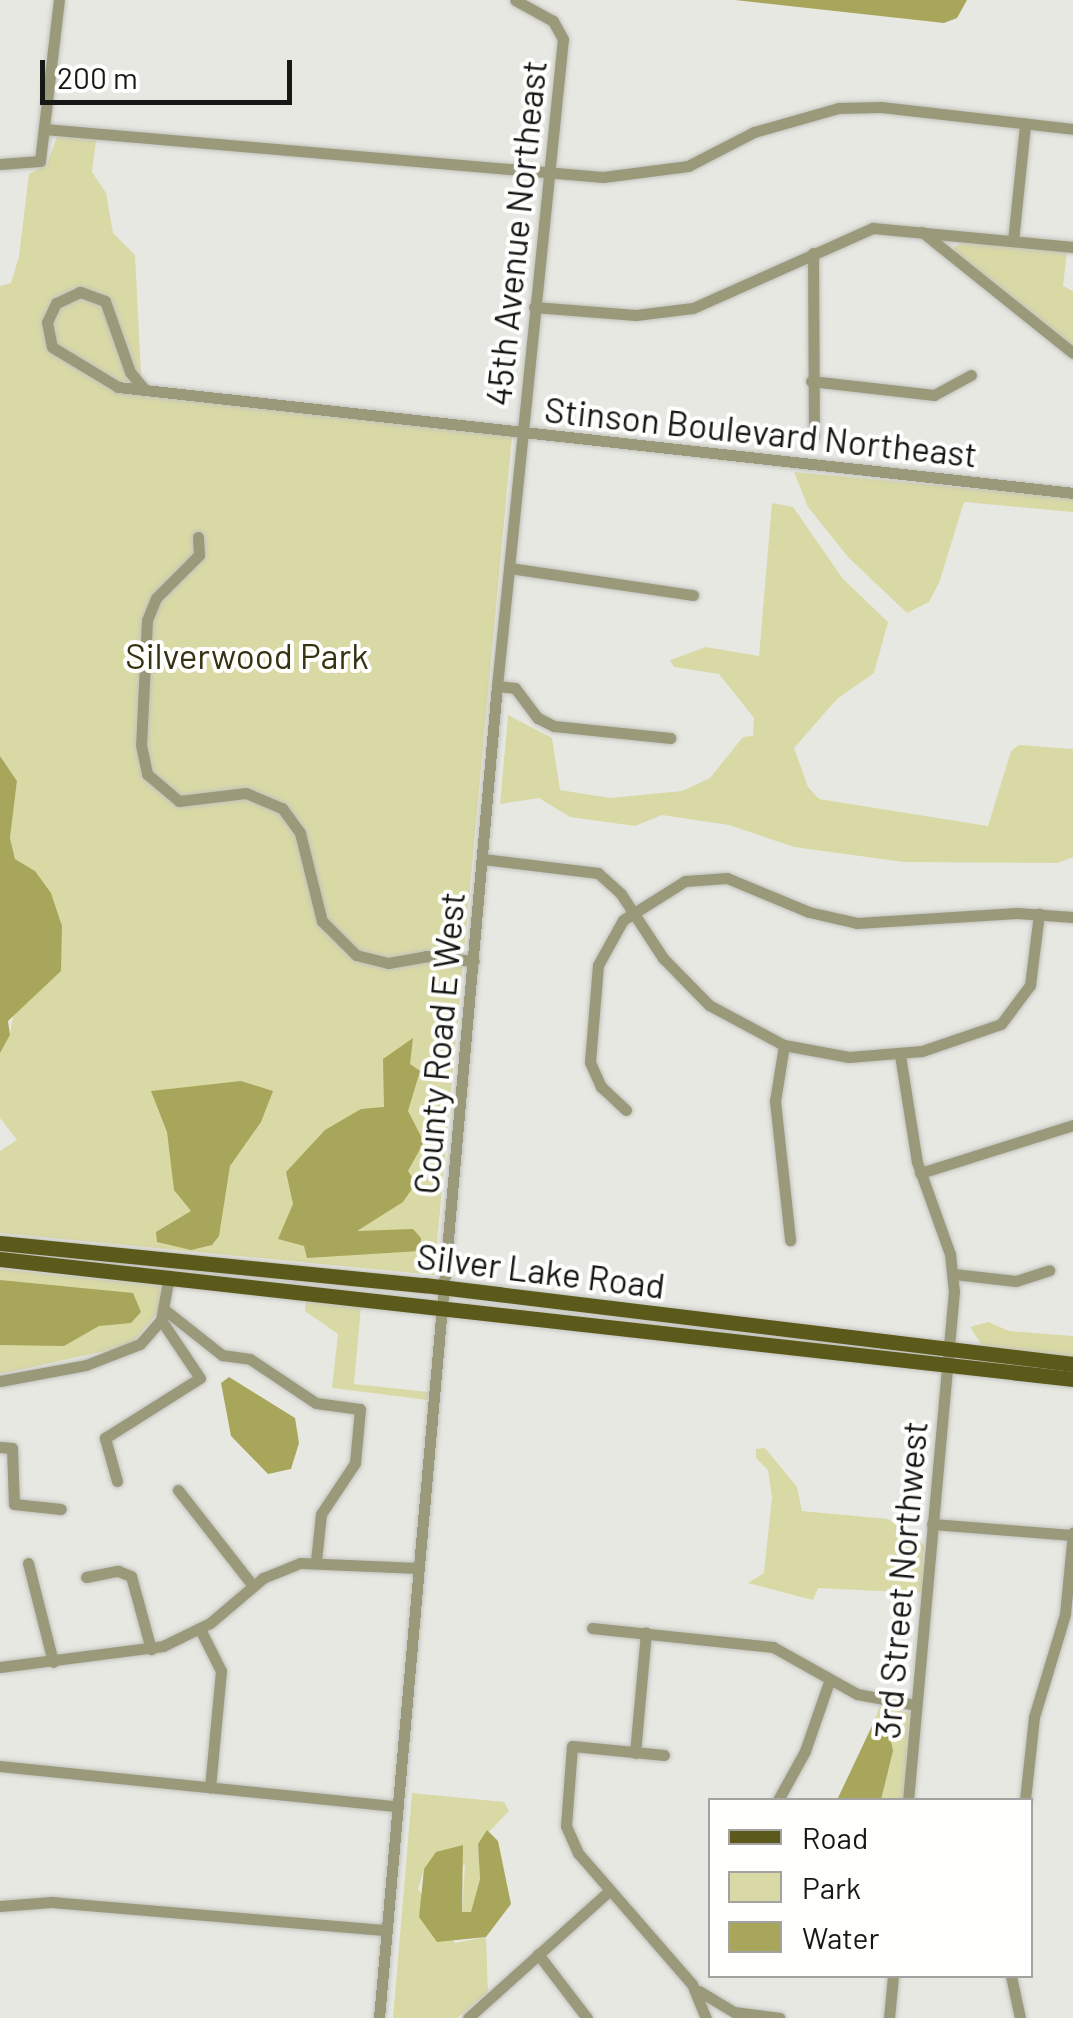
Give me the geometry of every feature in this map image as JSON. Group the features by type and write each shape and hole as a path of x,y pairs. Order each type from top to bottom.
{"main road":[{"name":"Silver Lake Road","path":"0,1244 442,1296"},
{"path":"0,1259 442,1296 948,1357 1073,1379"},
{"path":"948,1357 1073,1364"}],"street":[{"path":"0,164 36,166 59,0"},
{"name":"45th Avenue Northeast","path":"515,0 552,21 564,38 521,432"},
{"path":"44,129 548,172 655,175 797,116 838,108 881,107 1073,130"},
{"path":"1013,241 1025,124"},
{"path":"534,307 636,316 693,308 873,228 1073,247"},
{"path":"922,232 1073,353"},
{"path":"813,253 814,436"},
{"name":"Stinson Boulevard Northeast","path":"145,390 130,372 105,301 80,292 56,302 46,330 59,354 113,385 145,390 1033,490 1073,493"},
{"path":"812,381 934,394 971,374"},
{"name":"County Road E West","path":"379,2018 521,432"},
{"path":"198,537 200,554 156,598 147,620 141,746 147,774 179,801 246,794 282,808 300,833 322,921 356,955 377,962 426,956 474,961"},
{"path":"510,568 693,595"},
{"path":"496,686 515,688 538,718 554,726 670,738"},
{"path":"483,859 590,870 616,886 695,993 745,1028 784,1045 849,1057 900,1055 976,1036 1011,1016 1034,973 1038,914"},
{"path":"626,1110 596,1079 590,1052 601,953 633,912 706,876 857,923 1038,914 1073,918"},
{"path":"784,1045 775,1101 790,1240"},
{"path":"900,1055 920,1174 954,1274 1016,1281 1050,1270"},
{"path":"920,1174 1073,1125"},
{"name":"3rd Street Northwest","path":"908,1798 954,1274"},
{"path":"0,1381 122,1354 163,1315 169,1276"},
{"path":"116,1481 104,1438 200,1378 163,1315"},
{"path":"163,1315 222,1356 250,1359 316,1403 360,1408 355,1463 321,1514 316,1561"},
{"path":"0,1448 12,1448 14,1504 61,1509"},
{"path":"178,1490 253,1586"},
{"path":"932,1524 1073,1534 1065,1614 1034,1717 1025,1798"},
{"path":"0,1667 152,1649 200,1629 253,1586 288,1566 316,1561 419,1568"},
{"path":"28,1562 54,1662"},
{"path":"86,1576 118,1570 130,1576 152,1649"},
{"path":"592,1628 773,1647 872,1699 916,1705"},
{"path":"200,1629 221,1672 210,1787"},
{"path":"635,1752 646,1633"},
{"path":"779,1798 806,1751 830,1679"},
{"path":"664,1756 572,1746 568,1835 692,1984 734,2012 780,2018"},
{"path":"0,1766 398,1806"},
{"path":"468,2018 610,1890"},
{"path":"0,1906 51,1902 387,1930"},
{"path":"538,1954 587,2018"},
{"path":"890,2018 893,1978"},
{"path":"1010,1978 1020,2018"},
{"path":"692,1984 706,2018"}],"green space":[{"name":"Silverwood Park","path":"57,137 96,140 92,172 106,193 113,233 135,255 142,394 512,436 434,1275 0,1233 0,1151 17,1140 0,1118 0,1053 10,1035 35,871 15,859 10,838 17,781 0,756 0,286 11,283 19,256 29,174 47,164"},
{"path":"965,242 1067,251 1063,286 1073,291 1073,347 956,258 954,247"},
{"path":"794,472 1073,498 1073,512 964,502 939,583 929,602 907,613 848,557 808,507"},
{"path":"772,503 793,507 843,579 888,622 874,673 837,699 794,748 808,787 819,799 988,826 1011,751 1019,745 1073,749 1073,857 1058,863 904,862 794,847 729,825 662,815 635,826 570,817 539,798 500,804 508,715 552,738 560,790 610,798 682,791 710,778 743,737 753,736 754,718 719,674 674,667 670,660 706,647 759,656"},
{"path":"0,1269 163,1286 159,1311 134,1341 119,1348 0,1374"},
{"path":"306,1298 361,1306 354,1384 428,1392 428,1400 332,1388 338,1334 305,1311"},
{"path":"988,1322 1009,1331 1073,1336 1073,1357 983,1347 970,1327"},
{"path":"765,1448 797,1487 802,1511 888,1519 924,1545 922,1593 818,1588 813,1600 748,1583 764,1573 772,1497 768,1470 756,1458 756,1449"},
{"path":"880,1706 910,1713 903,1798 881,1798 893,1751 888,1723 872,1726"},
{"path":"412,1793 504,1802 509,1811 478,1843 480,1879 471,1912 462,1913 465,1865 424,1869 418,1889 455,1943 486,1937 488,1992 457,2018 393,2018"}],"water":[{"path":"735,0 967,0 957,18 944,23"},
{"path":"0,756 17,781 10,838 15,859 35,871 51,893 62,926 61,971 8,1021 10,1035 0,1053"},
{"path":"413,1038 410,1064 420,1071 408,1111 424,1142 408,1171 416,1183 403,1202 357,1231 413,1229 421,1238 420,1251 307,1258 304,1246 278,1239 293,1204 286,1172 325,1130 361,1109 384,1107 383,1059"},
{"path":"241,1081 273,1091 261,1122 230,1166 219,1236 212,1245 191,1250 157,1242 156,1232 191,1211 174,1190 167,1132 151,1091"},
{"path":"0,1280 133,1293 141,1312 131,1323 99,1326 64,1346 0,1345"},
{"path":"229,1377 295,1418 299,1443 291,1469 268,1474 231,1436 221,1383"},
{"path":"888,1724 893,1751 881,1798 838,1798 872,1726"},
{"path":"487,1830 498,1841 511,1904 486,1937 437,1942 419,1917 424,1869 436,1852 463,1845 462,1912 471,1912 480,1879 478,1844"}]}
